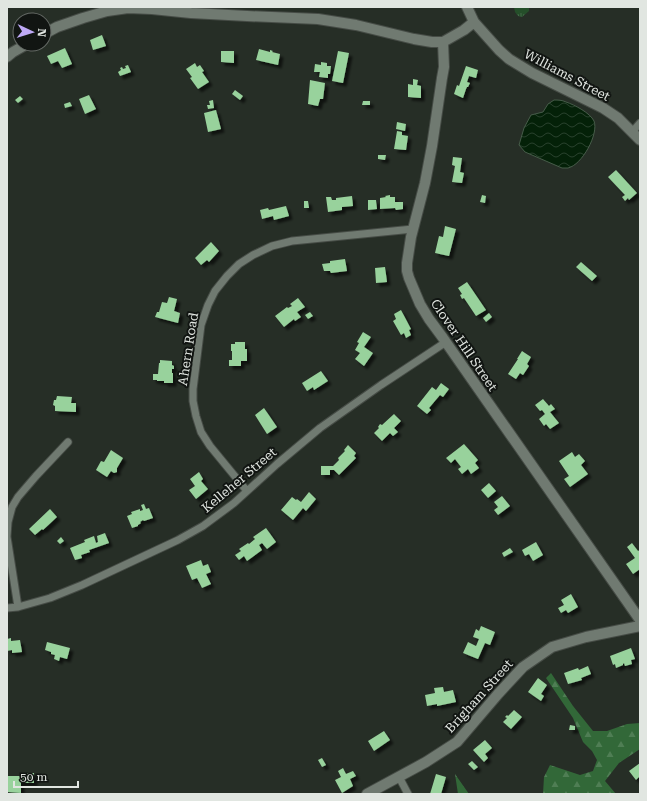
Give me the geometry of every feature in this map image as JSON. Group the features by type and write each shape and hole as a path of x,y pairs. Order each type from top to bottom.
{"street":[{"name":"Williams Street","path":"468,7 474,22 509,59 532,73 603,108 618,118 640,140"},
{"path":"52,30 101,13 128,8 240,16 313,19 356,25 414,40 432,42 443,42 464,30 474,22"},
{"name":"Clover Hill Street","path":"443,42 444,67 440,98 429,163 413,229 407,263 409,278 422,309 640,620"},
{"path":"632,132 640,123"},
{"name":"Ahern Road","path":"247,491 210,446 201,432 193,401 201,325 215,291 239,264 253,254 272,246 292,241 413,229"},
{"name":"Kelleher Street","path":"7,608 18,607 50,598 82,585 178,540 203,526 234,503 320,428 446,342"},
{"path":"18,607 7,536 8,522 12,507 18,497 36,476 68,442"},
{"name":"Brigham Street","path":"367,794 426,762 457,742 523,667 552,648 586,636 640,626"},
{"path":"399,777 408,794"}],"green space":[{"path":"514,7 529,7 529,11 522,17 518,16"},
{"path":"551,673 573,706 593,731 607,731 627,724 640,723 640,749 619,763 605,781 616,794 543,794 544,777 550,765 580,775 593,771 597,760 592,751 583,742 573,718 546,678"},
{"path":"455,774 469,794 458,794"}],"water":[{"path":"554,100 570,103 578,107 586,112 594,121 595,127 592,141 579,161 568,168 562,168 525,152 519,145 524,128 531,115 543,112 548,104"}],"building":[{"path":"102,35 106,46 93,50 90,40"},
{"path":"65,48 72,64 62,68 58,61 51,64 47,56"},
{"path":"259,49 270,52 270,50 280,54 278,65 256,60"},
{"path":"221,51 234,51 234,63 221,62"},
{"path":"338,51 349,53 343,83 332,81"},
{"path":"321,62 327,63 327,66 331,66 328,78 319,77 320,72 314,72 315,64 321,65"},
{"path":"195,63 197,67 200,65 204,71 202,72 209,82 198,89 190,78 192,77 186,69"},
{"path":"128,65 131,72 120,76 118,72 121,70 120,68 126,68 125,66"},
{"path":"466,66 478,70 476,78 469,76 467,82 470,83 463,98 454,94 457,85 459,86"},
{"path":"413,79 418,80 417,85 421,86 421,98 408,97 408,84 413,85"},
{"path":"310,80 325,83 323,99 320,99 318,106 308,104"},
{"path":"235,90 243,96 240,100 232,94"},
{"path":"89,95 96,109 85,114 79,99"},
{"path":"20,96 23,99 18,103 15,100"},
{"path":"213,100 214,108 208,109 207,105 210,105 209,101"},
{"path":"363,101 370,101 370,105 362,105"},
{"path":"70,102 72,106 65,108 64,104"},
{"path":"216,110 221,129 208,132 204,113"},
{"path":"397,122 406,124 405,131 396,129"},
{"path":"397,131 402,132 402,135 408,136 406,150 394,149"},
{"path":"378,155 386,155 385,160 378,159"},
{"path":"453,157 462,158 460,172 464,173 462,183 452,182 455,166 452,165"},
{"path":"616,170 637,193 629,200 628,198 625,201 622,197 625,195 608,177"},
{"path":"390,195 390,197 395,197 395,202 403,202 403,209 380,209 380,198"},
{"path":"482,195 486,196 485,203 480,202"},
{"path":"352,196 353,206 342,207 342,210 328,212 326,197 331,197 332,200 336,200 336,198"},
{"path":"368,200 376,200 377,209 368,210"},
{"path":"304,201 308,201 309,208 304,208"},
{"path":"286,206 289,216 274,220 273,216 262,219 260,210 268,208 269,210"},
{"path":"445,226 456,229 449,256 435,253 439,236 443,237"},
{"path":"211,242 219,251 209,262 207,260 201,265 195,258"},
{"path":"345,259 347,271 331,273 330,271 324,271 322,264 330,263 330,261"},
{"path":"581,262 597,276 592,281 576,267"},
{"path":"385,267 387,282 376,283 375,268"},
{"path":"467,282 486,310 476,316 464,298 462,299 460,295 462,294 458,288"},
{"path":"169,297 177,299 174,311 180,313 178,323 155,317 157,312 159,312 162,302 167,303"},
{"path":"298,298 305,307 297,312 301,317 295,321 294,319 284,327 275,316 287,307 292,306 290,304"},
{"path":"401,310 411,329 409,330 411,335 406,338 404,333 401,335 393,321 396,319 394,314"},
{"path":"310,312 313,316 308,319 305,315"},
{"path":"489,313 492,317 486,322 483,318"},
{"path":"363,332 371,337 364,347 373,353 364,366 355,359 360,353 355,350 359,343 357,342"},
{"path":"235,342 245,342 245,349 247,349 247,361 241,361 241,366 229,366 229,360 232,360 231,344 235,344"},
{"path":"522,351 531,357 527,364 529,366 523,375 520,373 516,379 508,374"},
{"path":"160,360 172,361 172,365 174,366 174,369 172,369 173,383 164,383 164,381 153,380 153,374 158,374"},
{"path":"321,371 328,381 314,390 313,387 307,391 302,383"},
{"path":"441,383 449,389 443,397 440,395 429,408 431,410 427,414 417,406 432,387 436,390"},
{"path":"57,396 72,397 71,403 76,403 76,412 55,411 55,406 53,405"},
{"path":"543,399 549,406 551,404 555,409 550,412 559,423 550,429 546,424 544,426 539,419 545,414 535,405"},
{"path":"264,408 277,427 267,434 255,415"},
{"path":"394,414 401,421 394,428 398,432 393,436 390,433 382,441 374,433 379,428 378,427 380,424 382,425"},
{"path":"464,444 478,460 475,463 479,468 471,474 468,469 462,474 458,469 461,467 455,459 451,463 446,458"},
{"path":"348,445 356,453 354,456 356,458 339,475 334,470 330,470 330,475 321,475 321,466 333,466 339,460 338,458 345,451 344,450"},
{"path":"111,450 123,458 117,468 117,472 114,473 111,471 107,477 96,470 101,461 104,462"},
{"path":"572,452 575,457 579,454 585,461 581,465 588,474 570,487 564,479 569,476 559,461"},
{"path":"199,472 203,479 201,481 208,489 196,499 189,490 195,486 190,479"},
{"path":"489,483 496,491 488,498 481,490"},
{"path":"309,492 316,499 306,511 303,508 293,520 281,510 292,497 301,502"},
{"path":"502,496 510,506 498,515 494,510 498,507 494,502"},
{"path":"144,504 146,509 149,508 153,518 143,520 138,526 132,528 127,516 132,514 131,512 140,509 140,511 143,510 141,505"},
{"path":"50,509 57,517 35,535 29,529"},
{"path":"266,528 276,542 267,549 262,543 259,545 262,550 247,561 244,556 239,560 235,555 241,551 239,549 248,543 249,544 255,539 253,537"},
{"path":"105,533 109,543 89,550 90,552 81,555 82,558 75,560 70,548 85,542 84,540 94,536 96,543 98,542 97,536"},
{"path":"61,537 64,541 60,544 57,541"},
{"path":"536,542 543,555 533,561 529,554 525,556 522,550"},
{"path":"632,543 638,551 640,550 640,569 633,574 626,564 635,558 627,547"},
{"path":"510,548 513,552 504,557 502,553"},
{"path":"201,560 203,566 208,564 211,572 206,574 211,584 202,588 197,578 192,580 186,566"},
{"path":"571,594 578,607 568,613 566,610 561,613 558,608 564,605 561,600"},
{"path":"481,626 495,632 490,645 485,643 478,659 463,653 468,642 476,646 479,639 473,637 476,629 479,631"},
{"path":"11,638 11,641 20,640 22,652 12,653 12,650 7,651 7,639"},
{"path":"47,642 70,648 67,659 60,657 59,661 54,659 55,655 45,650"},
{"path":"631,648 635,659 631,660 632,664 625,666 624,663 616,668 615,664 613,665 610,656"},
{"path":"588,666 591,674 581,678 582,680 568,684 564,673 578,668 579,670"},
{"path":"538,678 547,685 541,694 544,696 541,701 528,692"},
{"path":"443,687 444,692 453,690 456,702 437,706 437,704 427,706 425,695 435,693 434,688"},
{"path":"514,710 522,717 511,729 503,722 507,718 505,717"},
{"path":"570,725 575,726 575,730 569,730"},
{"path":"384,731 390,740 374,751 368,741"},
{"path":"485,740 492,748 485,754 488,758 484,762 473,750"},
{"path":"322,758 326,765 322,767 318,760"},
{"path":"472,761 478,767 474,770 468,764"},
{"path":"640,763 640,776 636,780 629,771"},
{"path":"343,768 346,774 353,771 356,776 350,779 353,786 342,793 335,780 341,777 338,771"},
{"path":"21,773 34,773 34,783 21,783 21,793 7,792 7,776 21,776"},
{"path":"436,774 446,777 441,794 430,794"}]}
